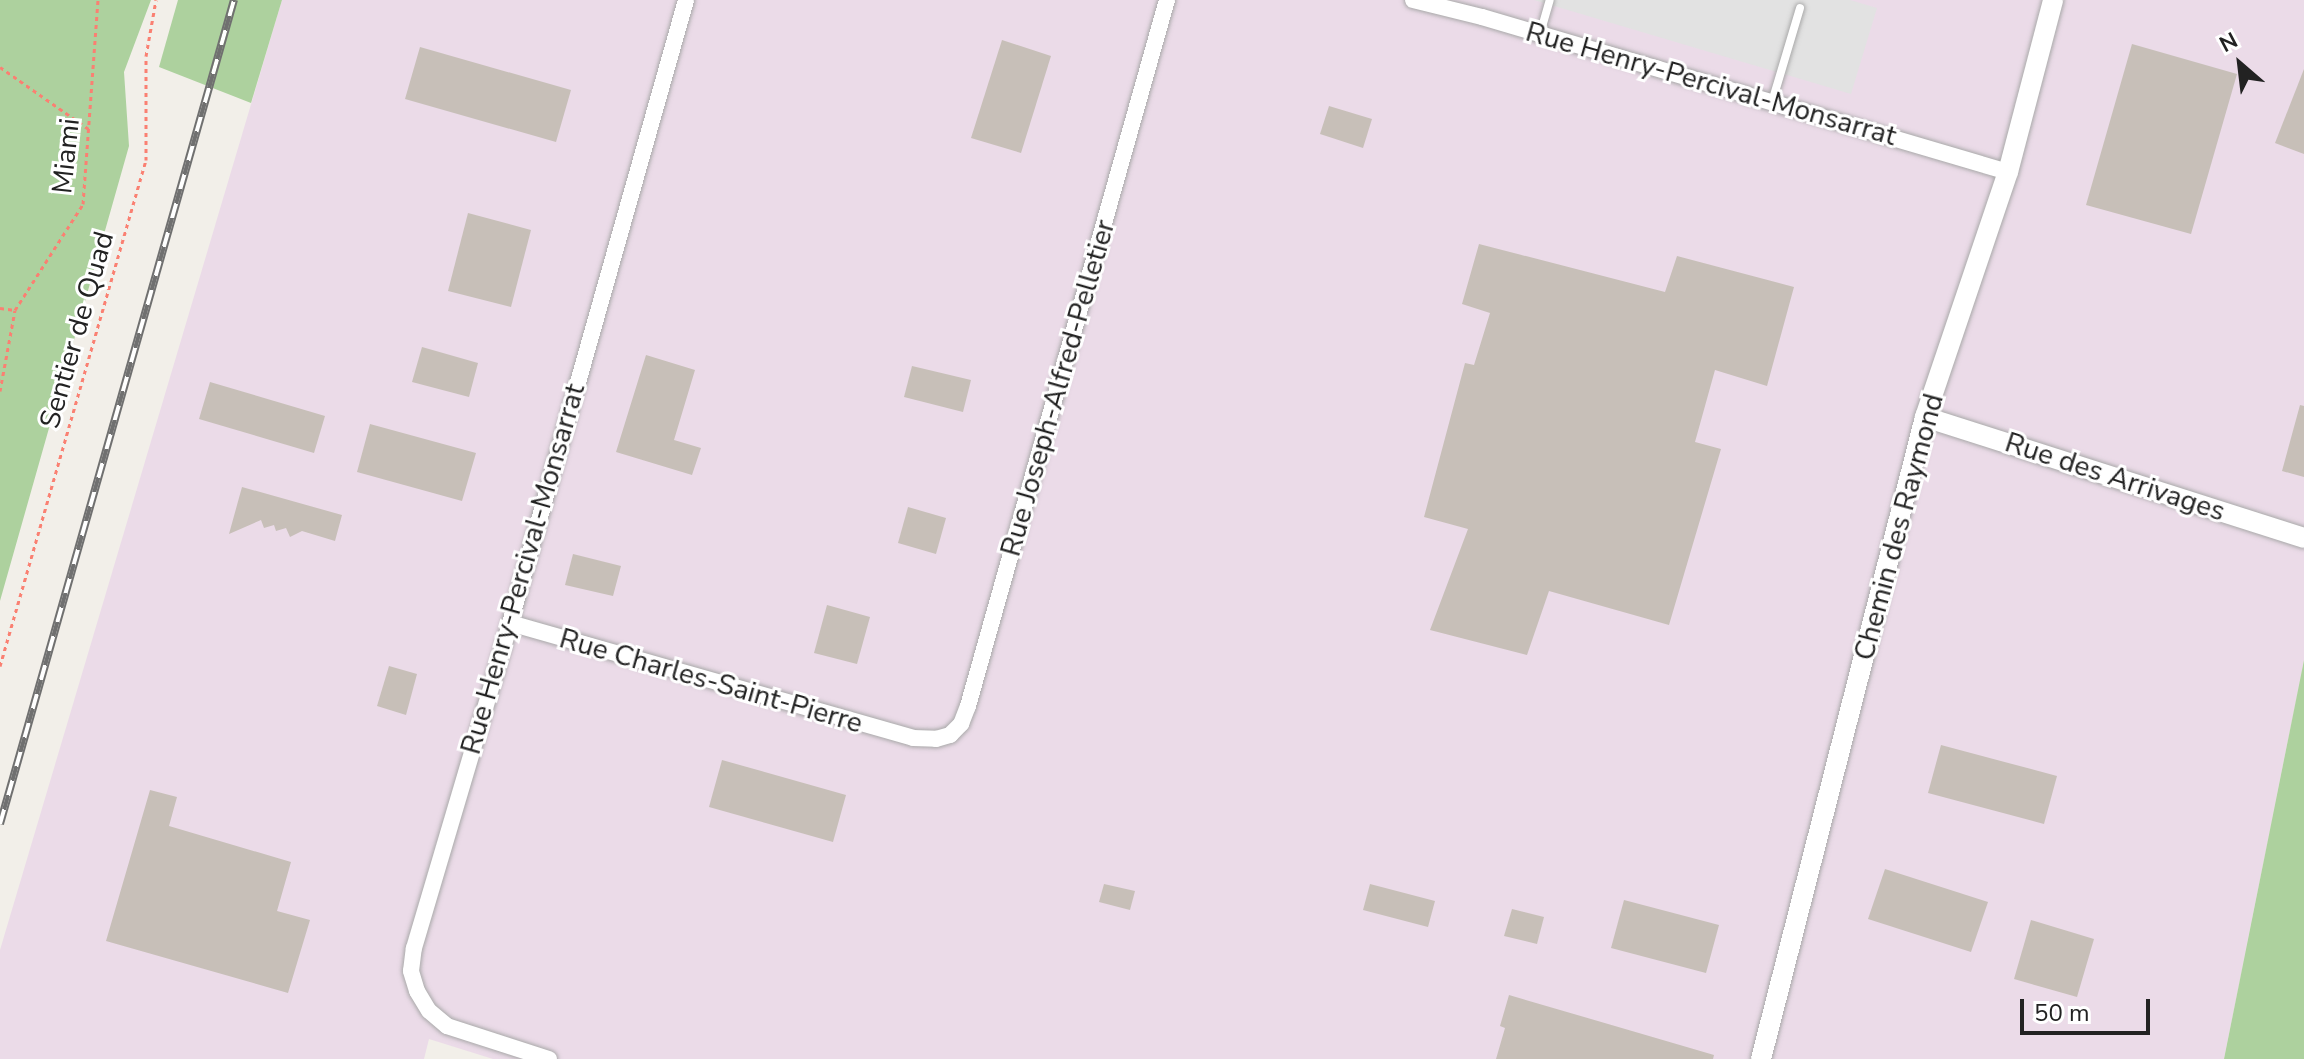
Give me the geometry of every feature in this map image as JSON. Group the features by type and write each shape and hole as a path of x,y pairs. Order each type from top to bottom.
{"street":[{"name":"Rue Henry-Percival-Monsarrat","path":"549,1059 447,1026 429,1011 417,991 411,971 414,948 510,623 679,14 686,0"},
{"name":"Rue Joseph-Alfred-Pelletier","path":"913,738 936,739 950,735 961,724 968,706 1167,0"},
{"name":"Rue Henry-Percival-Monsarrat","path":"1413,0 1540,34 2008,172"},
{"name":"Chemin des Raymond","path":"1761,1059 1925,417 2008,172 2053,0"},
{"name":"Rue des Arrivages","path":"1925,417 2304,538"},
{"name":"Rue Charles-Saint-Pierre","path":"510,623 913,738"}],"lane":[{"path":"1540,34 1550,0"},
{"path":"1772,102 1800,8"}],"path":[{"name":"Miami","path":"0,391 15,310 83,204 98,0"},
{"name":"Sentier de Quad","path":"0,666 146,160 146,56 156,0"},
{"path":"0,67 90,130"},
{"path":"0,308 15,310"}],"shaded area":[{"path":"282,0 2304,0 2304,660 2224,1059 493,1059 429,1039 424,1059 0,1059 0,950"},
{"path":"1534,0 1850,0 1877,8 1851,94"}],"green space":[{"path":"0,0 151,0 124,72 129,146 0,601"},
{"path":"178,0 282,0 251,103 159,67"},
{"path":"2304,660 2304,1059 2224,1059"}],"building":[{"path":"1002,40 1051,56 1021,153 971,138"},
{"path":"2132,44 2237,74 2191,234 2086,205"},
{"path":"420,47 571,90 556,142 405,99"},
{"path":"2304,69 2304,154 2275,143"},
{"path":"1329,106 1372,119 1363,148 1320,134"},
{"path":"468,213 531,230 511,307 448,291"},
{"path":"1479,244 1665,292 1677,256 1794,287 1767,386 1715,370 1695,442 1721,449 1669,625 1549,591 1527,655 1430,630 1468,529 1424,517 1465,363 1474,365 1490,313 1462,304"},
{"path":"422,347 478,363 469,397 412,382"},
{"path":"646,355 695,370 674,440 701,448 692,475 616,452"},
{"path":"912,366 971,380 963,412 904,397"},
{"path":"210,382 325,416 314,453 199,419"},
{"path":"2300,405 2304,406 2304,477 2282,471"},
{"path":"370,424 476,453 462,501 357,472"},
{"path":"242,487 342,515 335,541 302,531 290,537 286,528 276,531 274,525 264,528 261,520 229,534"},
{"path":"908,507 946,518 936,554 898,543"},
{"path":"573,554 621,566 613,596 565,585"},
{"path":"827,605 870,617 857,664 814,653"},
{"path":"389,666 417,674 406,715 377,706"},
{"path":"1941,745 2057,776 2044,824 1928,793"},
{"path":"722,760 846,795 833,842 709,807"},
{"path":"150,790 177,797 169,826 291,862 277,911 310,920 288,993 106,941"},
{"path":"1885,869 1988,902 1971,952 1868,919"},
{"path":"1104,884 1135,891 1130,910 1099,902"},
{"path":"1370,884 1435,901 1428,927 1363,910"},
{"path":"1624,900 1719,925 1706,973 1611,948"},
{"path":"1512,909 1544,917 1537,944 1504,936"},
{"path":"2031,920 2094,939 2077,997 2014,979"},
{"path":"1509,995 1714,1055 1713,1059 1496,1059 1505,1028 1500,1026"}],"railway":[{"path":"0,824 234,0"}]}
